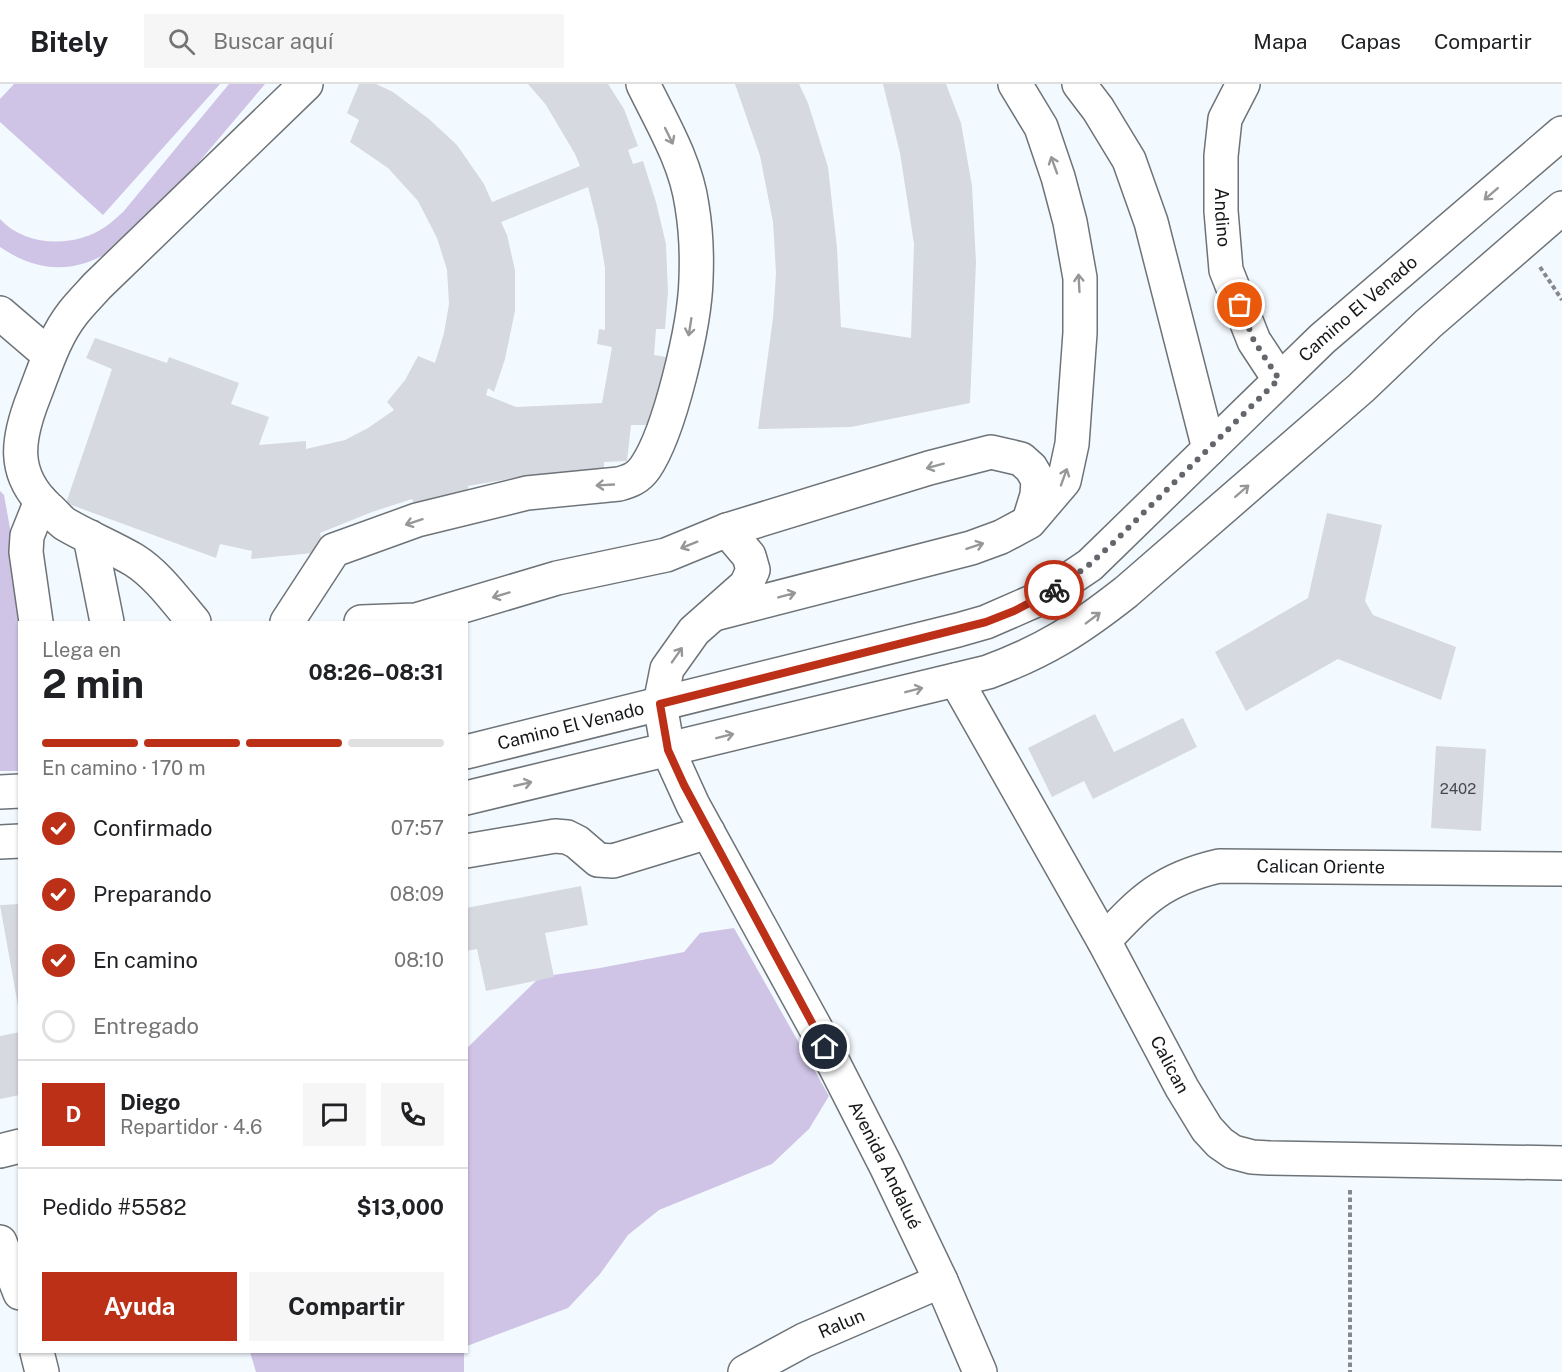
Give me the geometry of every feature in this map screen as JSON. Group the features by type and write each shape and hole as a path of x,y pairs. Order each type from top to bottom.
{"street":[{"path":"193,621 156,578 135,561 63,522 40,501 26,483 20,451 11,424 27,415 49,355 71,315 97,286 306,84"},
{"path":"288,621 334,550 417,520 527,493 619,484 632,481 644,470 656,449 671,404 689,333 696,281 693,216 686,176 643,84"},
{"path":"710,615 971,548 1001,537 1029,522 1065,482 1072,444 1080,333 1080,278 1070,222 1058,177 1041,127 1015,84"},
{"path":"1079,84 1129,160 1151,222 1209,449"},
{"name":"Andino","path":"1243,84 1226,119 1221,156 1221,212 1226,270 1254,341 1279,379"},
{"name":"Camino El Venado","path":"468,752 958,630 1014,611 1057,588 1089,565 1322,339 1562,133"},
{"path":"468,798 988,672 1044,649 1090,620 1126,592 1562,208"},
{"path":"0,314 49,355"},
{"path":"388,621 416,620 557,578 666,555 727,530 929,468 991,452 1021,459 1031,468 1038,480 1037,495 1029,522"},
{"path":"36,621 26,552 27,536 40,501"},
{"path":"660,704 667,669 694,631 746,585 753,570 749,556 727,530"},
{"path":"90,537 107,621"},
{"name":"Calican","path":"956,680 1104,941 1182,1088 1207,1129 1220,1143 1233,1152 1252,1157 1562,1163"},
{"name":"Avenida Andalué","path":"660,704 668,750 708,832 815,1027 886,1166 941,1281 980,1372"},
{"path":"0,792 18,791"},
{"path":"468,851 555,836 567,837 577,842 598,860 613,861 708,832"},
{"path":"0,842 18,841"},
{"name":"Calican Oriente","path":"1104,941 1149,895 1172,881 1219,866 1562,869"},
{"path":"0,1151 18,1146"},
{"path":"0,1242 18,1288"},
{"name":"Ralun","path":"745,1372 804,1340 941,1281"},
{"path":"37,1353 42,1372"}],"path":[{"path":"1350,1160 1350,1372"}],"shaded area":[{"path":"14,84 220,84 103,215 0,122 0,99"},
{"path":"229,84 265,84 149,221 115,249 79,265 60,267 41,265 21,259 0,247 0,219 23,235 51,241 79,239 107,225 123,212"},
{"path":"0,491 4,495 27,621 18,621 18,771 0,771"},
{"path":"734,928 829,1096 809,1129 772,1164 659,1210 628,1235 600,1274 568,1308 468,1346 468,1047 540,977 684,952 700,933"},
{"path":"250,1353 464,1353 464,1372 256,1372"}],"building":[{"path":"359,84 376,84 393,92 429,119 457,145 484,184 492,202 580,166 546,105 528,84 608,84 624,109 638,146 628,150 633,164 643,161 666,244 668,292 665,329 656,329 654,355 666,357 653,425 631,425 627,461 604,462 604,475 525,476 468,486 469,494 416,509 412,499 320,533 324,552 251,559 252,551 220,544 216,558 66,503 112,369 86,358 95,338 167,363 169,357 239,383 231,404 269,417 259,445 306,441 306,449 345,440 368,428 394,410 387,402 405,380 418,356 435,363 444,333 449,304 447,270 437,238 418,201 388,168 350,142 359,120 347,113","holes":["588,187 605,268 605,330 599,329 597,344 612,347 602,403 516,407 486,395 488,388 494,392 505,359 515,311 515,270 507,235 501,222"]},
{"path":"735,84 799,84 808,103 828,167 837,248 841,327 911,338 914,244 900,153 883,84 946,84 961,123 972,186 976,262 970,403 851,427 758,429 773,318 776,273 773,222 760,156"},
{"path":"1327,513 1382,525 1365,601 1373,615 1456,647 1441,700 1338,659 1246,711 1215,652 1308,598"},
{"path":"1095,714 1114,752 1183,718 1197,747 1093,799 1084,781 1052,797 1028,748"},
{"path":"1436,746 1486,749 1481,831 1431,828"},
{"path":"581,886 588,925 545,933 554,977 486,991 477,949 468,951 468,908"},
{"path":"18,904 18,1006 0,905"},
{"path":"18,1032 18,1095 0,1099 0,1036"}],"way so far":[{"path":"1054,590 1089,565 1112,544 1279,379 1254,341 1240,305"}],"route":[{"path":"825,1047 684,785 668,750 660,704 986,622 1014,611 1054,590"}]}
